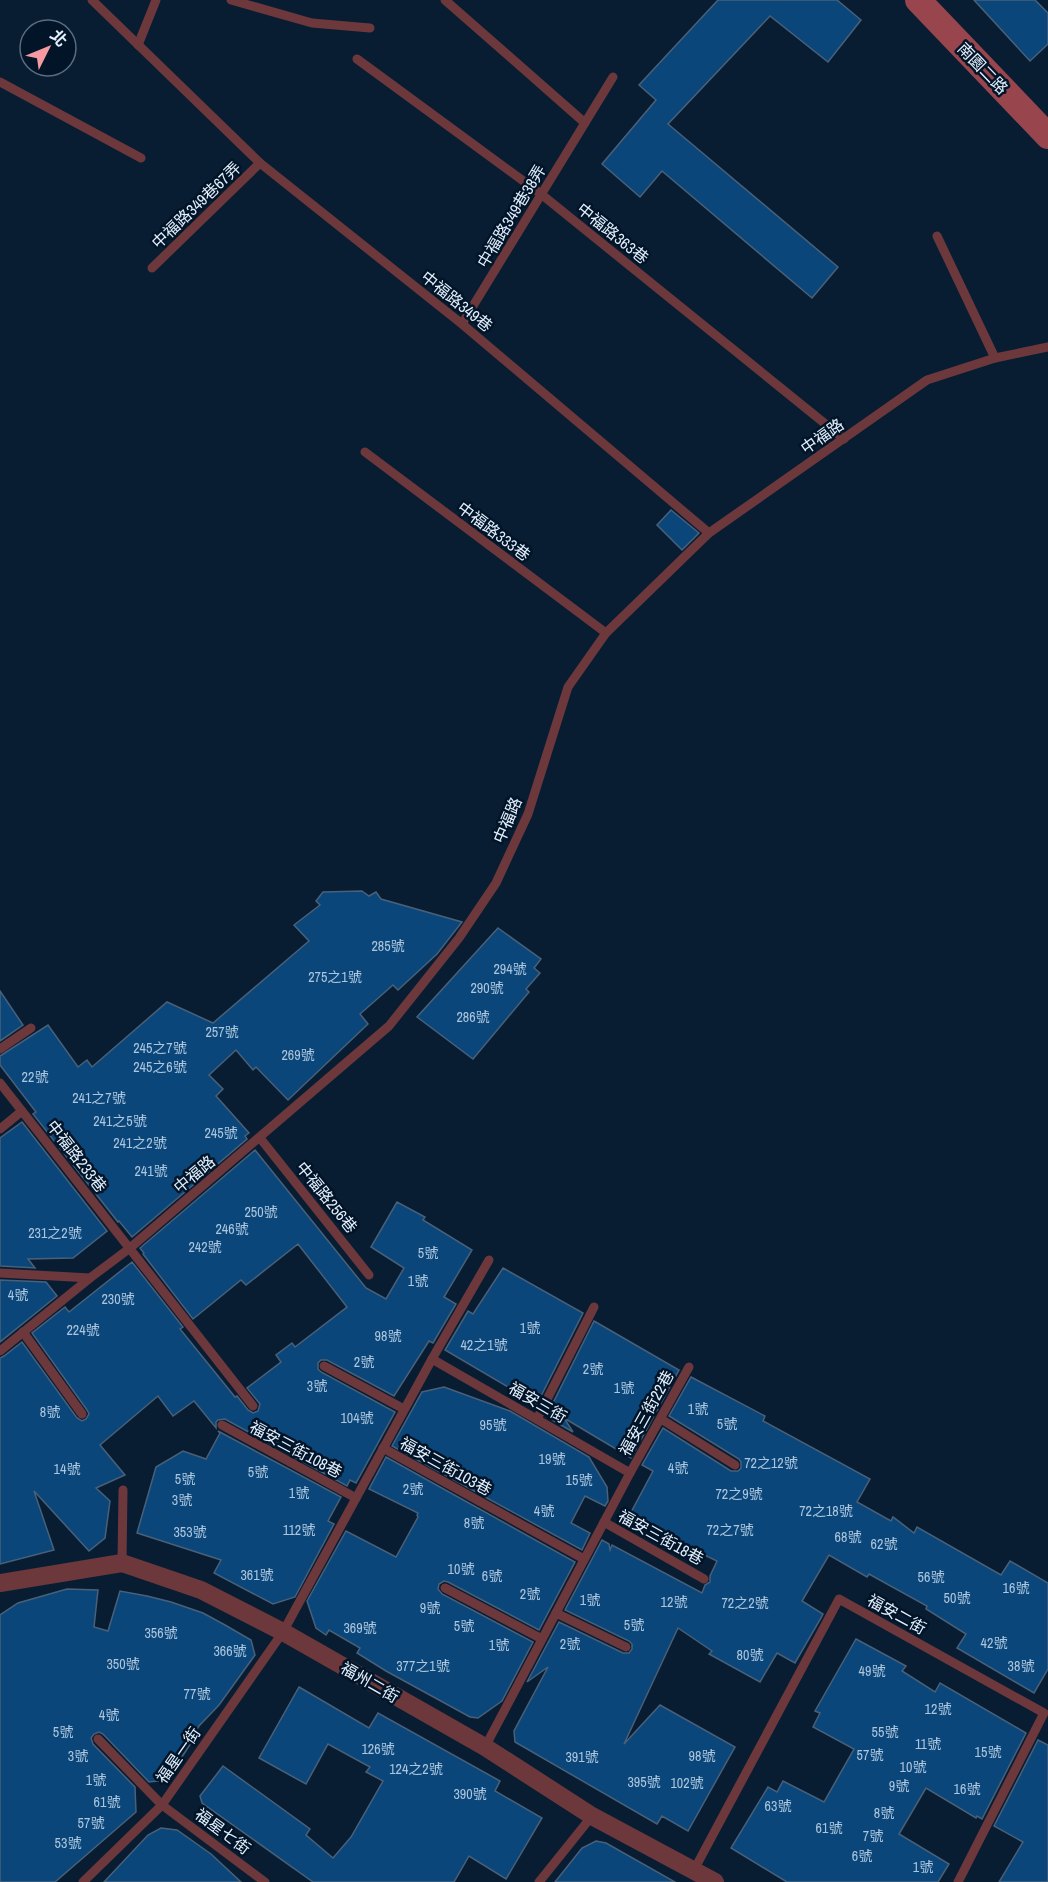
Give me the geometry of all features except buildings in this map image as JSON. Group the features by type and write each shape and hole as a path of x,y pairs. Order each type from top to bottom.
{"street":[{"name":"南園二路","path":"918,0 1048,135"},
{"name":"福州二街","path":"1,1580 122,1563 201,1590 283,1632 486,1747 592,1816 715,1882"}],"lane":[{"name":"中福路349巷","path":"92,0 261,163 462,324 709,533"},
{"path":"138,45 156,0"},
{"path":"231,0 312,23 370,28"},
{"path":"445,0 585,123"},
{"name":"中福路363巷","path":"357,59 542,195 844,439"},
{"name":"中福路349巷38弄","path":"462,324 613,77"},
{"path":"0,82 141,158"},
{"name":"中福路349巷67弄","path":"152,268 261,163"},
{"path":"937,236 995,358"},
{"name":"中福路","path":"0,1351 130,1248 389,1026 459,938 496,883 528,814 568,687 606,633 709,533 927,380 995,358 1048,347"},
{"name":"中福路333巷","path":"365,452 606,633"},
{"path":"0,1049 30,1028"},
{"name":"中福路233巷","path":"0,1083 254,1406"},
{"path":"0,1129 22,1111"},
{"name":"中福路256巷","path":"260,1138 369,1275"},
{"path":"283,1632 404,1409 489,1260"},
{"path":"0,1273 90,1278"},
{"path":"537,1419 594,1307"},
{"path":"22,1332 82,1414"},
{"name":"福安三街","path":"432,1359 630,1473"},
{"path":"324,1366 404,1409"},
{"name":"福安三街22巷","path":"630,1473 689,1367"},
{"path":"661,1419 735,1465"},
{"name":"福安三街108巷","path":"222,1425 356,1498"},
{"name":"福安三街103巷","path":"383,1449 584,1559"},
{"path":"486,1747 630,1473"},
{"path":"122,1563 123,1490"},
{"name":"福安三街18巷","path":"604,1522 704,1579"},
{"path":"445,1588 542,1639"},
{"name":"福安二街","path":"694,1870 839,1599 1044,1713 958,1882"},
{"path":"556,1613 626,1647"},
{"name":"福星一街","path":"82,1882 162,1805 283,1632"},
{"name":"福星七街","path":"98,1739 162,1805 265,1882"},
{"path":"539,1882 592,1816"}]}
